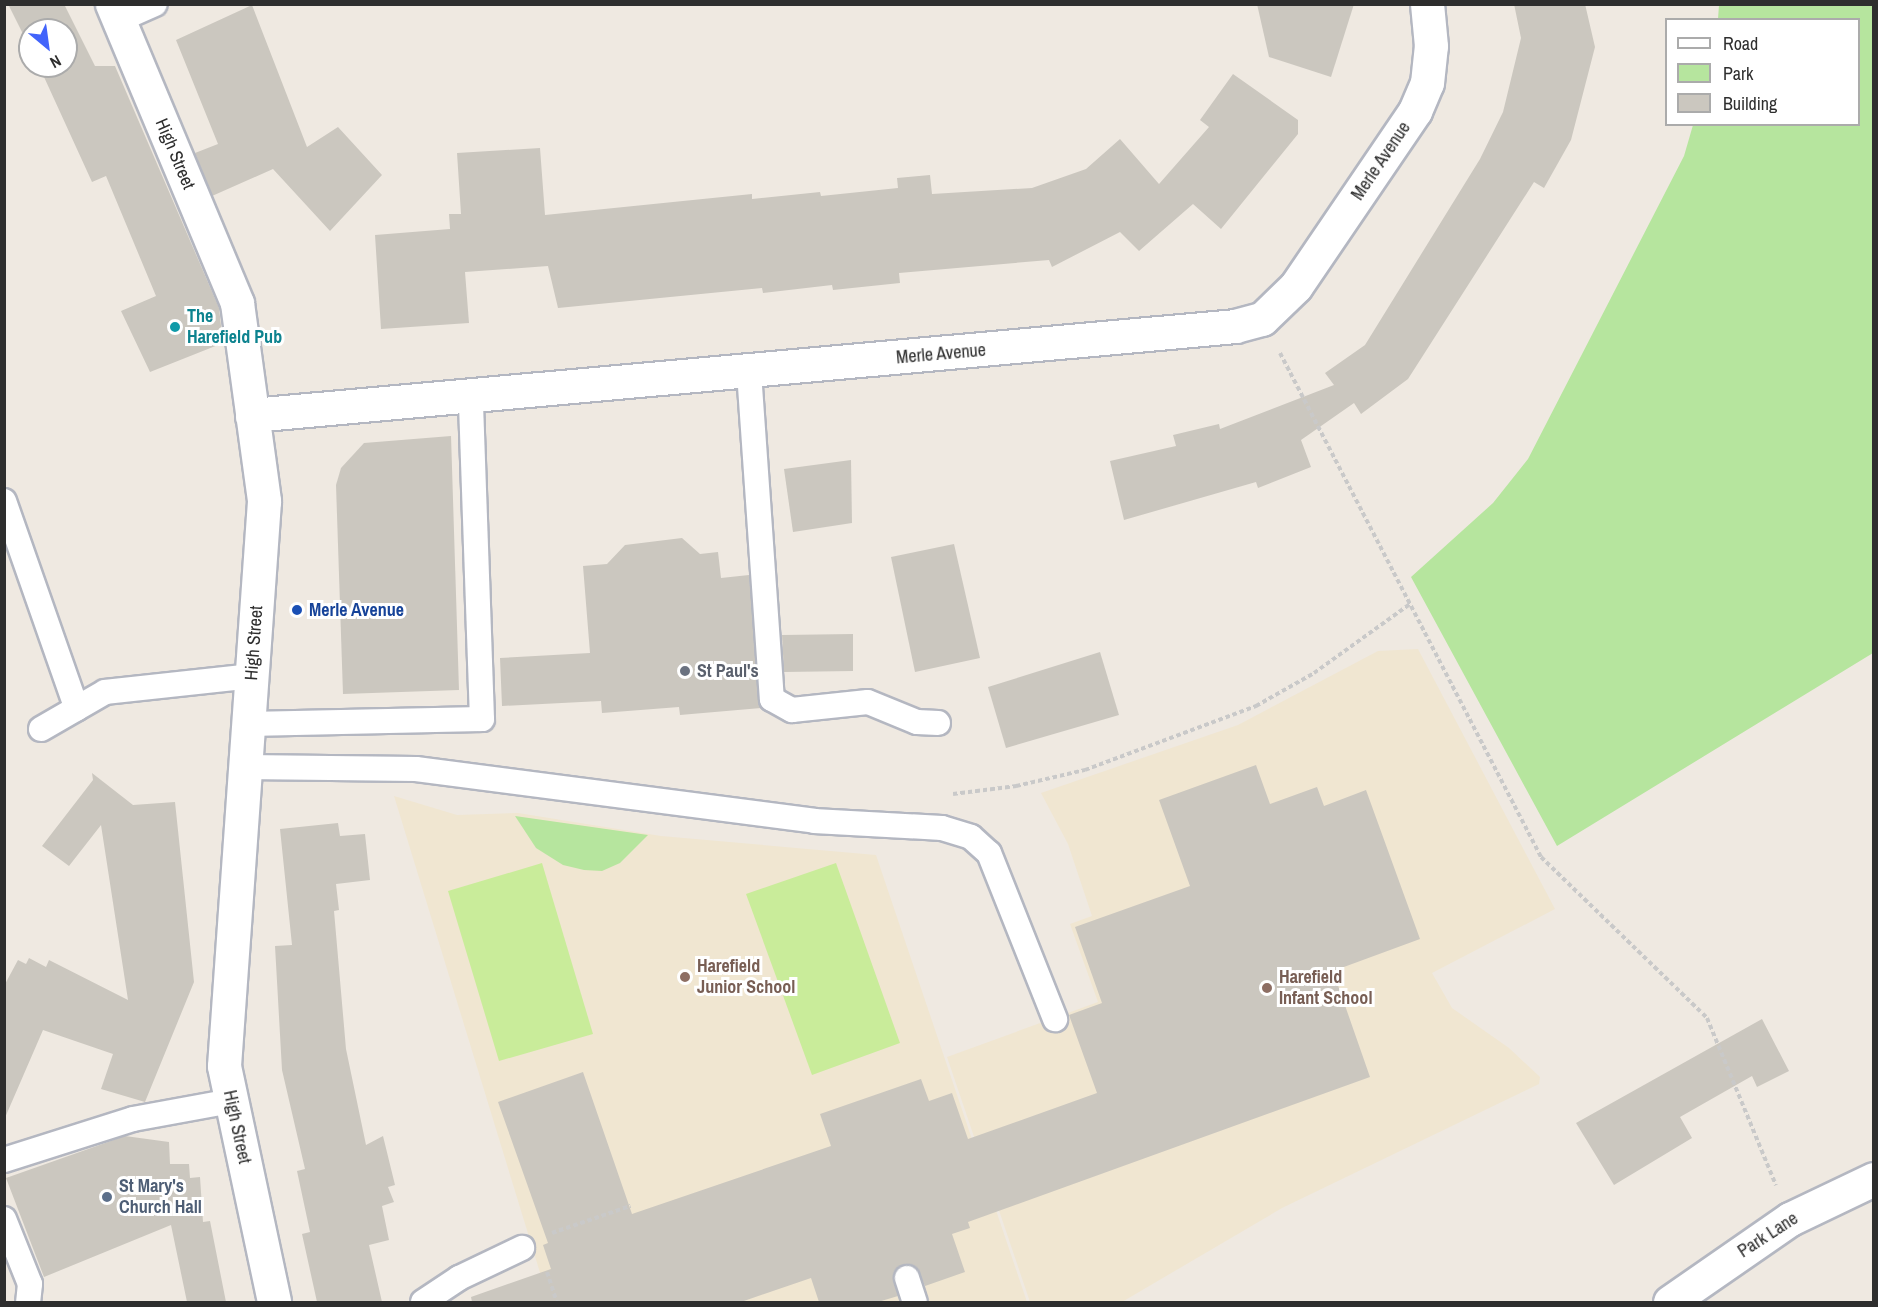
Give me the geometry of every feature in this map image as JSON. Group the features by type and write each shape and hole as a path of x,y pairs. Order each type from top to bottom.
{"street":[{"name":"Merle Avenue","path":"252,415 471,398 1235,326 1262,319 1296,286 1414,111 1426,83 1431,46 1427,4"},
{"name":"High Street","path":"115,12 237,303 264,501 224,1066 274,1302"},
{"name":"Park Lane","path":"1670,1302 1790,1219 1874,1179"}],"lane":[{"path":"115,12 155,4"},
{"path":"749,372 772,699 792,710 868,702 917,722 938,723"},
{"path":"248,724 482,719 471,398"},
{"path":"4,501 77,709"},
{"path":"41,729 105,692 252,676"},
{"path":"245,766 427,770 814,821 942,828 971,837 989,853 1055,1019"},
{"path":"4,1160 133,1119 231,1101"},
{"path":"4,1219 30,1284 28,1302"},
{"path":"423,1302 459,1278 532,1254"},
{"path":"907,1278 915,1302"}],"path":[{"path":"1262,319 1541,857 1707,1018 1790,1219"},
{"path":"546,1235 630,1206"},
{"path":"532,1254 557,1302"}],"shaded area":[{"name":"Harefield Infant School","path":"1418,649 1555,909 1432,973 1452,1008 1509,1048 1540,1077 1539,1084 1282,1208 1122,1302 1030,1302 947,1057 1098,1002 1070,924 1092,916 1068,844 1041,793 1238,725 1378,651"},
{"name":"Harefield Junior School","path":"394,796 457,815 518,813 661,836 876,855 1027,1302 549,1302"}],"green space":[{"path":"1719,5 1873,5 1873,653 1557,846 1411,577 1493,503 1528,459 1684,156 1693,126 1860,126 1860,18 1718,18"},
{"path":"515,816 648,835 620,863 602,871 584,870 563,865 536,848"},
{"path":"542,863 593,1034 499,1061 448,891"},
{"path":"836,863 900,1043 812,1075 746,894"}],"building":[{"path":"8,4 64,4 71,18 18,18 18,24"},
{"path":"1257,4 1354,4 1331,77 1269,57"},
{"path":"1514,4 1585,4 1595,47 1571,140 1544,188 1534,182 1408,379 1361,414 1354,403 1301,440 1311,467 1258,488 1256,482 1124,520 1110,461 1176,446 1173,435 1219,424 1220,429 1334,385 1325,373 1365,345 1480,159 1503,112 1521,38"},
{"path":"252,5 307,147 338,127 382,175 330,231 273,169 212,196 195,153 218,144 176,40"},
{"path":"78,32 95,66 115,66 219,308 223,343 150,372 121,311 156,296 106,176 92,182 44,78 78,78"},
{"path":"1233,74 1298,120 1298,134 1221,229 1193,204 1139,251 1120,232 1052,267 1049,260 899,273 900,283 833,290 832,285 763,293 762,288 558,308 548,266 465,272 469,323 381,329 375,235 450,229 449,214 461,214 457,153 540,148 545,215 752,194 752,199 820,192 821,196 898,188 897,178 930,175 932,194 1032,188 1086,169 1120,139 1159,184 1209,127 1200,120"},
{"path":"451,436 459,690 343,694 336,485 341,468 364,443"},
{"path":"851,460 852,523 793,532 784,469"},
{"path":"682,538 700,554 718,552 721,578 749,575 761,708 680,715 679,707 602,713 601,701 502,706 500,658 590,653 583,566 607,564 625,545"},
{"path":"954,544 980,658 915,672 891,557"},
{"path":"853,634 853,671 784,672 782,635"},
{"path":"1100,652 1119,715 1006,748 988,687"},
{"path":"1256,765 1270,804 1317,787 1324,806 1366,790 1420,939 1333,971 1370,1077 968,1222 970,1228 952,1234 965,1272 925,1286 917,1268 902,1265 893,1276 898,1296 878,1302 819,1302 811,1278 741,1302 472,1302 471,1297 551,1269 543,1245 548,1243 498,1102 583,1072 632,1214 831,1146 820,1114 921,1079 929,1101 952,1093 968,1139 1097,1093 1069,1015 1102,1003 1075,927 1190,886 1159,800"},
{"path":"92,773 133,805 175,802 194,982 145,1102 101,1089 113,1054 43,1030 4,1120 4,986 18,960 26,964 29,958 46,967 49,960 128,1000 101,825 69,866 42,846 93,780"},
{"path":"338,823 340,836 365,834 370,880 336,884 339,910 334,911 346,1049 366,1145 383,1136 395,1185 388,1187 394,1202 382,1206 389,1240 369,1245 382,1302 317,1302 302,1234 310,1232 297,1171 305,1169 282,1070 275,946 292,945 280,829"},
{"path":"1762,1019 1789,1071 1757,1087 1752,1076 1680,1117 1692,1138 1614,1185 1576,1123"},
{"name":"St Mary's Church Hall","path":"125,1136 169,1142 170,1164 189,1164 190,1178 200,1177 203,1222 210,1221 226,1302 187,1302 171,1225 44,1277 6,1178"}],"place":[{"name":"The Harefield Pub","path":"175,327"},
{"name":"Merle Avenue","path":"297,610"},
{"name":"St Paul's","path":"685,671"},
{"name":"Harefield Junior School","path":"685,977"},
{"name":"Harefield Infant School","path":"1267,988"},
{"name":"St Mary's Church Hall","path":"107,1197"}]}
